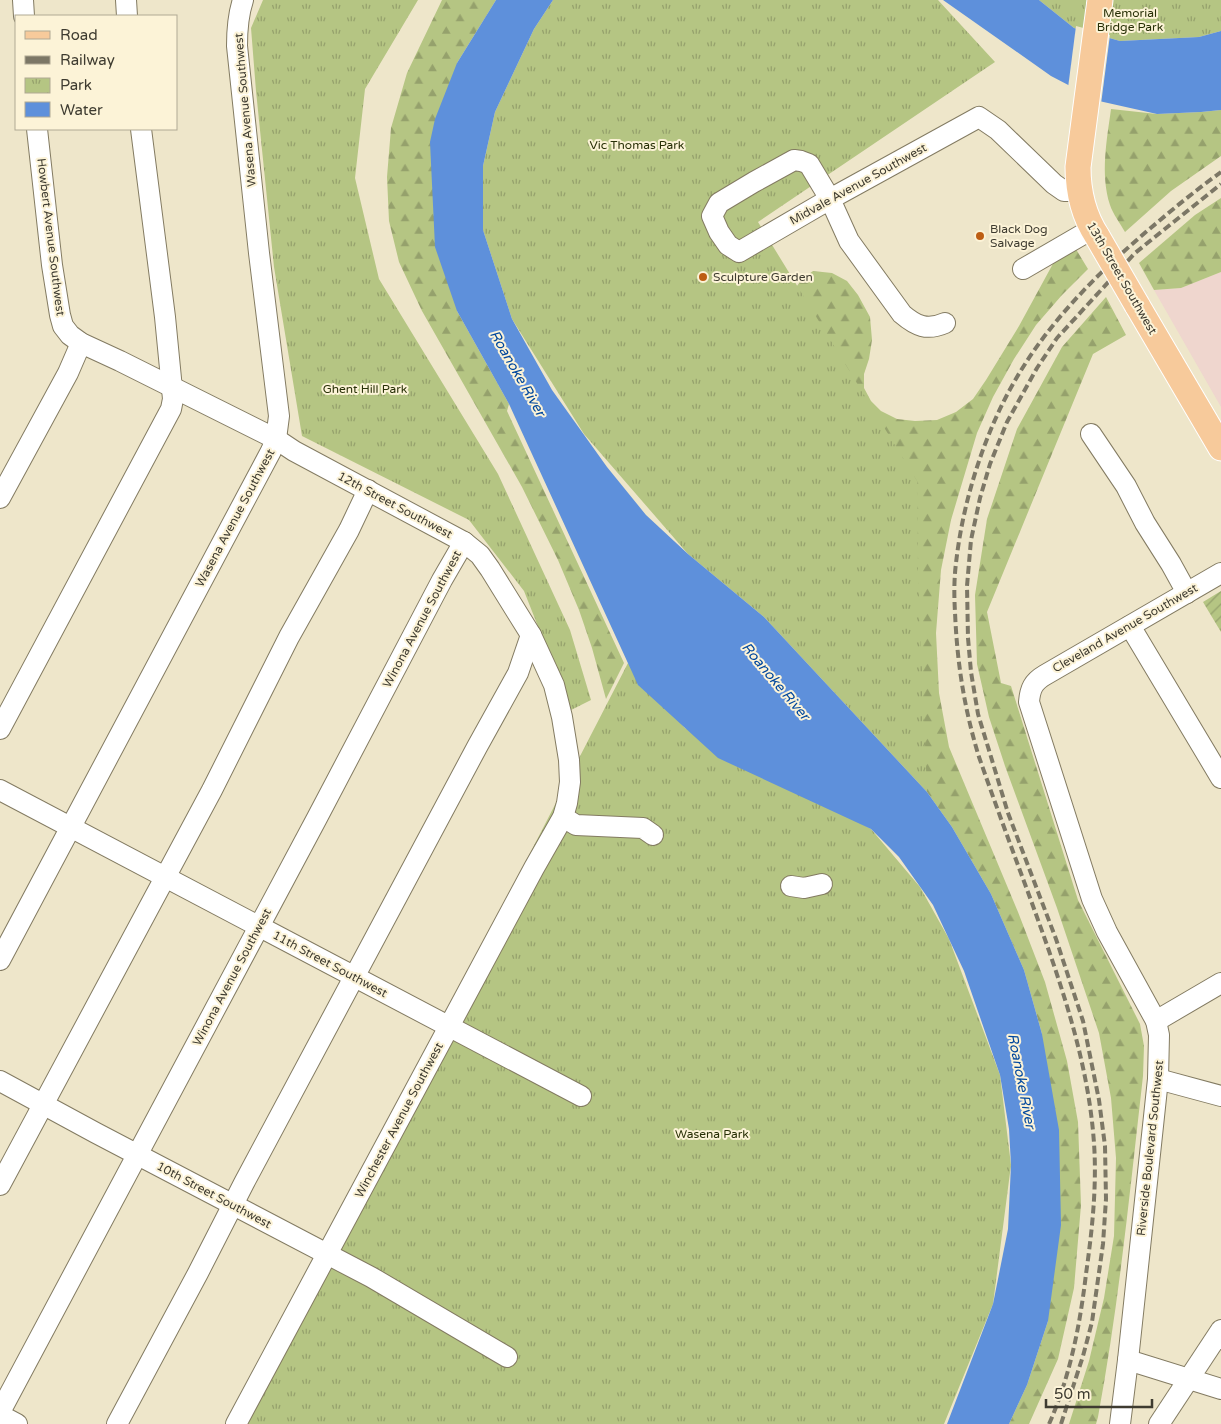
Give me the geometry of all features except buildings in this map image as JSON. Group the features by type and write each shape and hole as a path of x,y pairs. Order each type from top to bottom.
{"main road":[{"name":"13th Street Southwest","path":"1100,0 1078,167 1080,191 1086,214 1136,305 1221,448"}],"street":[{"path":"22,0 24,15"},
{"path":"126,0 127,15"},
{"name":"Wasena Avenue Southwest","path":"0,960 276,440 279,416 237,46 237,30 243,0"},
{"name":"Midvale Avenue Southwest","path":"830,199 809,164 794,160 719,203 712,216 728,246 739,252 979,116 998,130 1054,184 1064,191 1080,191"},
{"name":"Howbert Avenue Southwest","path":"37,130 52,266 60,316 63,326 70,335 81,343"},
{"path":"0,729 171,409 173,399 172,388 141,130"},
{"path":"830,199 849,241 902,314 910,321 928,328 937,327 945,323"},
{"path":"1023,270 1052,252 1095,232"},
{"path":"0,498 68,373 81,343"},
{"name":"12th Street Southwest","path":"81,343 276,440 464,542 480,555 531,635 554,685 562,717 569,760 570,782 563,818"},
{"path":"1091,434 1126,486 1145,524 1187,593"},
{"path":"0,1184 250,718 289,637 349,530 368,490"},
{"name":"Winona Avenue Southwest","path":"0,1413 442,580 464,542"},
{"name":"Cleveland Avenue Southwest","path":"1031,686 1044,675 1221,573"},
{"path":"1130,626 1221,778"},
{"path":"117,1424 472,755 518,673 531,635"},
{"name":"Riverside Boulevard Southwest","path":"1031,686 1029,702 1092,899 1107,932 1156,1022 1159,1035 1158,1079 1120,1424"},
{"name":"11th Street Southwest","path":"0,790 581,1096"},
{"path":"563,818 576,825 642,828 653,835"},
{"name":"Winchester Avenue Southwest","path":"236,1424 563,818"},
{"path":"791,886 804,888 822,884"},
{"path":"1156,1022 1221,983"},
{"path":"1158,1079 1220,1094"},
{"name":"10th Street Southwest","path":"0,1081 371,1277 507,1357"},
{"path":"1159,1424 1221,1330"},
{"path":"1128,1360 1221,1389"},
{"path":"0,1413 17,1424"}],"shaded area":[{"path":"1221,272 1221,407 1154,290 1181,288"}],"green space":[{"name":"Ghent Hill Park","path":"263,0 418,0 365,89 355,178 379,279 498,474 570,630 591,700 571,710 524,591 469,520 302,436 274,267 256,91 251,28"},
{"path":"442,0 496,0 457,63 457,311 509,404 507,411 624,663 606,699 579,610 558,560 522,487 422,311 399,262 389,221 387,177 391,128 407,73"},
{"name":"Vic Thomas Park","path":"553,0 938,0 995,62 758,222 917,481 918,574 927,792 764,617 688,554 584,434 512,319 483,230 483,166 495,112 534,29"},
{"name":"Memorial Bridge Park","path":"1039,0 1221,0 1221,31 1199,37 1120,41 1074,28"},
{"path":"1111,109 1157,114 1221,110 1221,156 1171,191 1125,232 1111,208 1105,181 1106,144"},
{"path":"1221,198 1221,272 1181,288 1154,290 1139,263 1195,215"},
{"path":"1074,246 1088,269 1036,325 993,397 977,433 951,520 941,570 936,633 939,693 949,747 1045,982 1067,1061 1078,1122 1081,1205 1074,1288 1058,1359 1029,1424 1009,1424 1027,1385 1048,1321 1042,1034 1024,970 991,894 952,827 927,792 901,741 794,290 802,279 813,271 832,273 847,281 858,295 870,317 872,340 864,374 864,388 871,401 881,411 897,419 915,421 937,420 956,412 973,399 1019,326 1055,260"},
{"path":"1106,297 1126,335 1093,354 987,612 1001,683 1011,686 1078,900 1140,1024 1144,1046 1143,1076 1124,1247 1098,1417 1096,1424 1069,1424 1089,1361 1104,1298 1114,1236 1116,1158 1111,1098 1099,1033 989,717 977,664 975,595 987,519 1017,429 1062,347"},
{"path":"1221,591 1221,632 1203,602"},
{"name":"Wasena Park","path":"628,663 685,728 871,829 920,887 949,939 1000,1075 1011,1165 993,1304 944,1424 236,1424"}],"water":[{"name":"Roanoke River","path":"496,0 553,0 534,29 495,112 483,166 483,230 512,319 552,390 607,467 646,515 688,554 764,617 927,792 952,827 991,894 1024,970 1042,1034 1059,1130 1061,1225 1048,1321 1027,1385 1009,1424 947,1424 993,1304 1008,1229 1011,1165 1009,1129 1000,1075 964,971 933,905 899,857 871,829 718,758 638,685 509,404 457,311 435,247 430,142 435,119 457,63"},
{"path":"943,0 1039,0 1074,28 1120,41 1199,37 1221,31 1221,110 1157,114 1099,101 1051,76"}],"pier":[{"path":"1076,26 1110,35 1101,104 1068,88"}],"railway":[{"path":"1049,1424 1063,1388 1084,1293 1094,1192 1095,1159 1091,1111 1078,1048 1061,986 979,757 969,721 957,649 954,600 959,539 970,491 985,443 1005,398 1031,355 1081,293 1100,274 1139,238 1221,172"},
{"path":"1061,1424 1092,1322 1103,1244 1106,1199 1105,1146 1099,1100 1083,1021 1056,939 1008,813 978,714 968,638 967,586 971,540 990,464 1007,422 1037,368 1057,338 1135,253 1221,184"}],"place":[{"name":"Black Dog Salvage","path":"980,236"},
{"name":"Sculpture Garden","path":"703,277"}]}
